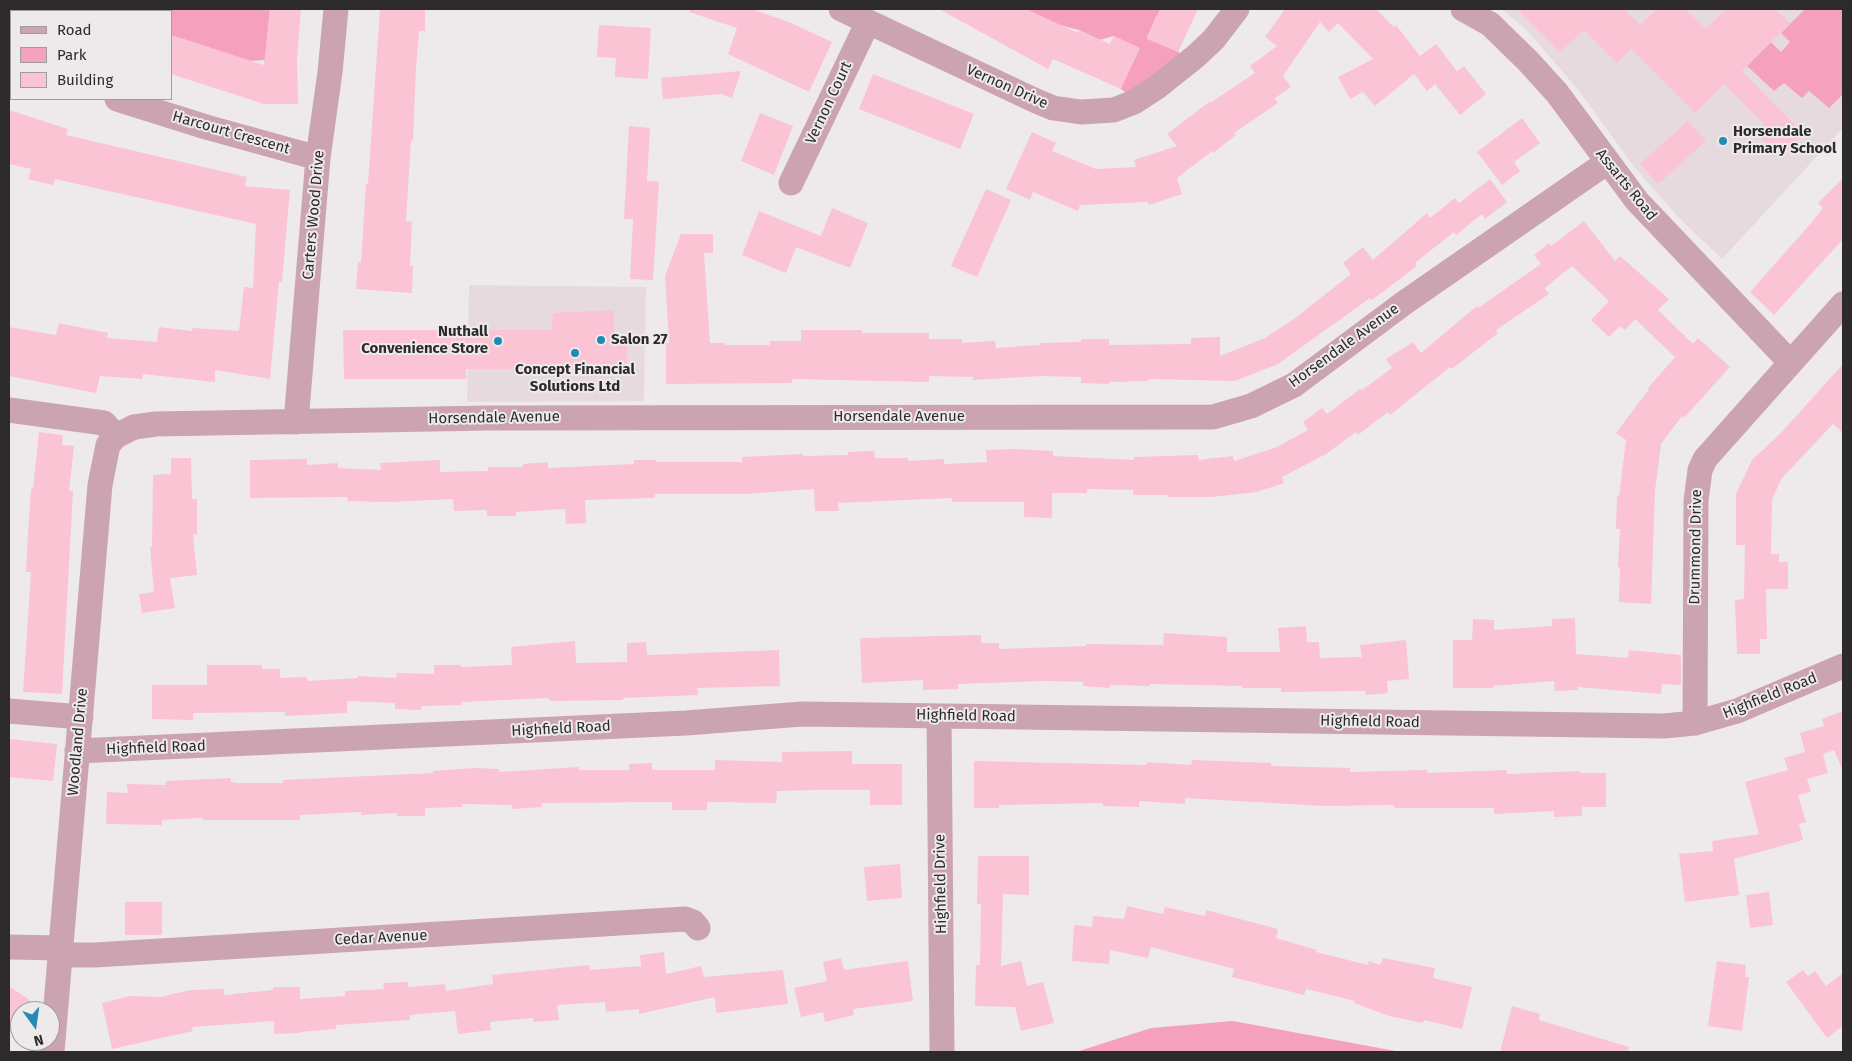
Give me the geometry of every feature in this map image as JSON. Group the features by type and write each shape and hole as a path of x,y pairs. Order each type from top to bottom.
{"street":[{"name":"Carters Wood Drive","path":"296,422 318,158 330,72 336,9"},
{"name":"Vernon Drive","path":"841,9 1034,100 1053,108 1081,112 1114,110 1134,102 1157,87 1196,56 1214,38 1237,9"},
{"name":"Assarts Road","path":"1464,9 1490,24 1558,93 1606,163 1642,208 1790,362"},
{"name":"Vernon Court","path":"791,184 868,22"},
{"name":"Harcourt Crescent","path":"119,100 206,127 318,158"},
{"name":"Horsendale Avenue","path":"116,436 134,427 156,424 488,418 1213,417 1251,406 1294,385 1404,303 1606,163"},
{"name":"Drummond Drive","path":"1695,724 1696,501 1700,470 1705,459 1843,304"},
{"path":"9,410 104,423 116,436"},
{"name":"Woodland Drive","path":"52,1052 102,466 108,446 116,436"},
{"name":"Highfield Road","path":"78,751 676,723 802,714 1613,727 1695,724 1737,711 1843,666"},
{"path":"9,711 81,717"},
{"name":"Highfield Drive","path":"939,716 942,1052"},
{"name":"Cedar Avenue","path":"9,947 105,955 685,919 693,922 698,928"}],"shaded area":[{"name":"Horsendale Primary School","path":"1501,9 1843,9 1843,128 1722,259 1680,219 1635,168 1579,91 1525,28"},
{"path":"469,285 646,287 644,401 467,402"}],"green space":[{"path":"270,9 266,50 267,60 249,61 172,35 172,10 90,10"},
{"path":"1016,9 1165,9 1156,17 1147,38 1179,52 1180,61 1131,97 1121,89 1114,36 1100,40 1079,30 1033,18"},
{"path":"1805,9 1843,9 1843,94 1829,108 1809,91 1802,98 1784,83 1774,91 1747,66 1771,42 1781,52 1790,42 1781,33"},
{"path":"1233,1021 1401,1052 1076,1052 1151,1028"}],"building":[{"path":"270,9 301,9 297,59 298,104 264,104 172,74 172,35 264,65"},
{"path":"380,9 425,9 425,31 419,31 413,141 411,140 406,221 412,222 410,266 413,266 412,293 356,289 358,262 361,263 366,184 368,184"},
{"path":"690,9 752,9 791,23 832,42 809,92 728,54 737,28 689,12"},
{"path":"939,9 1026,9 1078,33 1079,30 1110,44 1114,36 1140,48 1121,89 1053,59 1048,69"},
{"path":"1160,9 1198,9 1178,52 1147,39"},
{"path":"1285,9 1376,9 1394,27 1396,25 1420,56 1436,44 1457,71 1464,66 1486,94 1460,115 1435,84 1427,91 1414,74 1375,106 1363,92 1350,99 1338,77 1373,59 1338,23 1329,32 1320,22 1283,76 1291,87 1275,98 1278,103 1234,133 1236,135 1177,178 1182,194 1149,205 1148,202 1080,205 1078,211 1033,192 1030,200 1006,189 1032,132 1056,143 1052,151 1096,169 1136,167 1134,160 1177,146 1167,134 1209,102 1255,73 1250,66 1277,46 1265,37"},
{"path":"1517,9 1624,9 1640,25 1657,9 1685,9 1706,29 1726,9 1775,9 1790,23 1742,71 1804,134 1780,157 1755,132 1764,124 1724,84 1695,113 1631,49 1617,63 1584,30 1560,52"},
{"path":"599,25 651,28 648,79 615,77 616,58 597,57"},
{"path":"741,71 732,98 721,94 663,99 661,78"},
{"path":"873,74 974,114 960,149 859,109"},
{"path":"9,110 68,129 66,135 247,177 245,186 290,190 282,282 279,282 270,379 215,370 215,382 143,374 142,379 100,376 96,393 9,376 9,327 56,335 59,323 108,333 107,338 157,342 159,327 192,331 192,328 239,331 244,287 253,288 256,224 55,179 53,185 28,179 31,169 9,164"},
{"path":"760,113 793,126 774,175 741,161"},
{"path":"1522,118 1540,143 1514,162 1520,171 1502,185 1477,152"},
{"path":"1688,121 1706,141 1658,184 1640,164"},
{"path":"629,126 650,128 647,181 659,182 653,280 630,279 633,219 624,219"},
{"path":"1843,178 1843,239 1774,315 1750,292 1813,221 1823,208 1818,203"},
{"path":"1490,179 1507,202 1485,219 1482,214 1456,235 1454,232 1415,263 1417,266 1372,300 1370,298 1278,364 1235,381 1148,379 1148,381 1109,382 1109,384 1081,383 1081,377 1041,376 973,380 973,377 929,376 929,382 792,379 792,383 666,384 666,343 669,343 665,276 681,234 713,234 713,253 704,253 710,343 770,345 770,341 801,341 801,330 862,330 862,333 929,333 929,339 962,339 962,343 995,341 996,348 1040,345 1040,343 1081,342 1081,339 1109,339 1109,345 1191,344 1191,338 1220,337 1220,356 1265,338 1294,319 1351,274 1343,263 1363,247 1373,260 1427,213 1430,218 1455,198 1459,203"},
{"path":"986,189 1011,200 977,277 951,266"},
{"path":"832,208 868,223 850,268 796,247 786,273 742,255 759,211 821,236"},
{"path":"1584,221 1615,261 1620,256 1669,299 1658,310 1693,344 1698,338 1730,367 1684,418 1682,416 1661,444 1655,491 1651,604 1619,602 1620,529 1616,529 1617,496 1619,496 1626,440 1616,433 1648,388 1675,357 1635,319 1625,330 1620,326 1609,337 1591,320 1609,301 1572,266 1545,288 1549,294 1496,330 1498,333 1452,369 1450,367 1390,415 1388,412 1358,435 1356,432 1326,454 1282,477 1284,483 1257,492 1212,497 1133,495 1133,490 1087,489 1087,493 1052,493 1052,518 1024,517 1024,502 952,502 952,498 838,503 839,511 815,511 814,489 744,494 655,494 655,498 585,500 586,523 566,524 565,509 516,512 516,516 487,516 487,510 454,511 453,499 389,502 347,501 348,497 250,498 250,460 307,459 307,465 338,463 338,468 381,470 380,463 440,460 440,472 488,471 488,467 523,467 523,464 548,462 548,468 634,464 634,460 656,460 656,462 742,462 742,457 803,454 803,456 848,455 848,452 874,451 875,458 908,458 908,461 944,459 944,464 987,462 986,450 1015,449 1053,451 1053,456 1134,460 1134,457 1198,455 1198,460 1233,456 1234,461 1277,447 1308,430 1303,422 1322,408 1327,414 1360,389 1362,390 1392,368 1386,359 1413,342 1421,353 1477,306 1478,308 1541,264 1534,255 1549,243 1551,246"},
{"path":"614,310 614,344 627,343 627,365 614,365 613,369 466,369 466,379 344,379 343,330 552,330 553,313"},
{"path":"1843,364 1843,433 1833,424 1782,478 1772,499 1771,554 1779,554 1779,562 1788,562 1788,589 1766,589 1767,639 1760,639 1760,654 1737,654 1735,600 1744,599 1745,545 1736,545 1736,494 1752,460 1781,433"},
{"path":"39,432 63,435 62,445 74,446 69,491 73,491 62,694 23,692 31,572 26,572 28,533 31,489 33,489"},
{"path":"171,458 191,458 192,499 197,499 197,534 193,534 197,575 170,578 175,608 142,613 139,594 154,592 150,547 152,547 153,475 171,474"},
{"path":"1575,618 1576,654 1628,658 1629,650 1681,655 1681,685 1662,684 1661,694 1578,687 1578,690 1555,691 1554,681 1493,686 1493,688 1453,688 1453,640 1472,640 1473,619 1494,620 1494,630 1552,626 1552,619"},
{"path":"1306,626 1307,642 1319,642 1320,658 1362,657 1360,645 1406,640 1409,679 1387,681 1388,693 1366,695 1365,691 1281,692 1281,688 1242,688 1242,686 1150,684 1150,686 1110,685 1110,688 1083,686 1083,682 1045,681 958,684 958,689 923,690 923,680 862,683 860,638 981,635 981,643 999,643 999,649 1086,646 1086,644 1163,645 1164,633 1227,637 1227,652 1280,652 1278,628"},
{"path":"575,641 576,663 627,662 627,643 646,642 647,655 779,650 780,686 697,688 698,695 623,698 623,700 549,701 549,698 461,702 462,705 421,706 421,710 395,709 395,703 347,701 347,713 285,716 285,712 193,713 193,720 152,719 152,685 207,685 207,665 262,665 262,669 280,669 280,678 307,677 307,681 358,678 358,676 396,678 397,673 434,674 434,665 461,665 461,667 512,665 511,647"},
{"path":"1843,711 1843,771 1834,750 1823,754 1828,773 1807,779 1811,792 1798,795 1806,822 1799,824 1803,840 1734,859 1739,895 1685,902 1679,854 1713,851 1712,841 1759,834 1745,782 1788,770 1784,758 1805,752 1800,733 1824,726 1822,719"},
{"path":"9,739 57,744 53,781 9,777"},
{"path":"852,751 852,764 902,764 902,805 870,805 870,790 816,790 777,791 776,803 707,802 707,810 672,810 672,802 541,803 542,807 512,809 512,805 462,804 462,807 425,808 425,816 397,816 397,813 361,815 361,812 300,815 300,820 203,820 203,818 162,820 162,825 106,824 107,792 128,793 127,784 166,785 166,781 231,778 231,782 237,783 283,783 283,780 433,773 433,771 475,768 499,769 499,772 579,767 579,770 629,770 629,764 652,763 652,770 715,770 715,760 782,762 782,752"},
{"path":"1192,760 1271,763 1271,766 1350,768 1350,772 1427,770 1428,773 1507,770 1507,774 1580,771 1580,773 1606,773 1606,807 1582,807 1582,816 1554,817 1554,811 1494,814 1494,808 1394,808 1394,805 1323,806 1185,798 1185,804 1139,801 1139,807 1103,806 1103,803 999,805 999,808 974,808 974,761 1147,765 1147,762 1191,765"},
{"path":"978,856 1029,856 1029,895 1003,894 1001,966 1021,961 1027,986 1043,982 1054,1023 1021,1031 1015,1007 975,1006 976,965 980,965 981,904 977,904"},
{"path":"900,864 902,898 867,901 864,867"},
{"path":"1769,892 1773,925 1750,928 1746,895"},
{"path":"125,902 162,902 162,935 125,935"},
{"path":"1127,906 1163,914 1165,907 1205,916 1206,910 1278,929 1276,938 1317,950 1316,952 1368,965 1369,961 1380,965 1383,958 1435,968 1433,978 1472,987 1462,1029 1424,1020 1423,1023 1389,1016 1354,1003 1355,1001 1306,989 1304,995 1232,977 1234,969 1151,947 1148,958 1110,950 1109,964 1072,961 1074,925 1092,927 1093,916 1124,919"},
{"path":"664,952 666,974 701,966 704,977 783,970 788,1004 716,1013 715,997 639,1014 639,1009 606,1012 605,1002 557,1005 559,1020 533,1022 533,1018 490,1022 491,1030 458,1034 455,1011 410,1015 410,1020 336,1025 336,1029 300,1033 274,1034 274,1021 192,1027 193,1031 112,1049 102,1003 130,996 161,997 190,990 224,989 224,995 273,990 273,987 300,987 300,999 345,996 345,991 384,989 383,983 408,982 408,987 445,984 446,991 493,984 492,975 589,965 590,970 641,966 640,955"},
{"path":"841,958 844,970 908,961 913,1001 853,1009 854,1015 825,1022 823,1012 801,1017 794,988 827,981 823,962"},
{"path":"1717,961 1746,965 1745,977 1749,977 1742,1031 1708,1026"},
{"path":"1803,970 1808,976 1815,971 1826,986 1843,973 1843,1026 1827,1038 1786,982"},
{"path":"9,986 31,1001 10,1001 9,1035"},
{"path":"1512,1006 1540,1014 1539,1020 1629,1047 1628,1052 1500,1052"}],"place":[{"name":"Horsendale Primary School","path":"1723,141"},
{"name":"Salon 27","path":"601,340"},
{"name":"Nuthall Convenience Store","path":"498,341"},
{"name":"Concept Financial Solutions Ltd","path":"575,353"}]}
